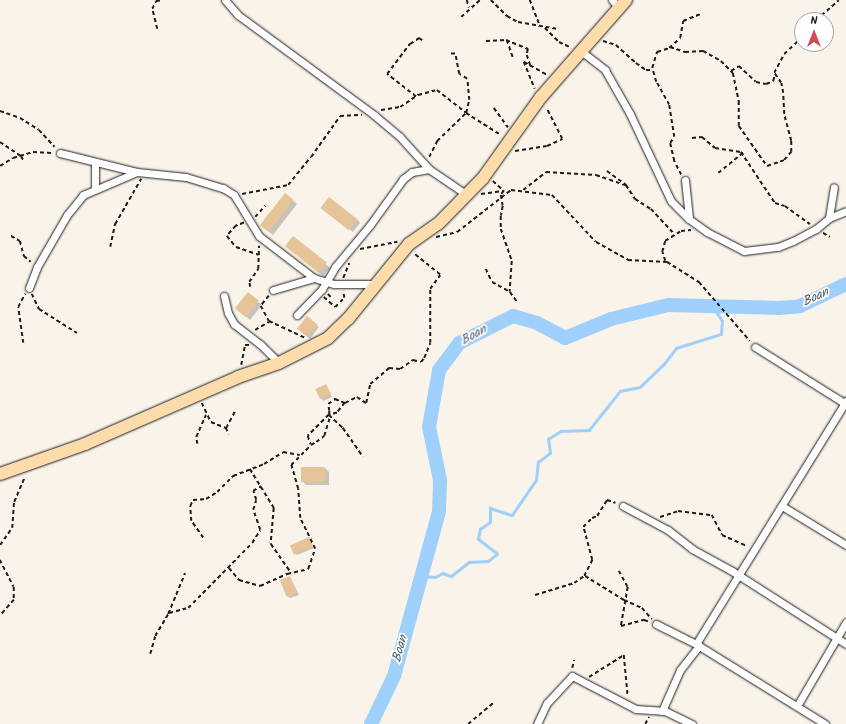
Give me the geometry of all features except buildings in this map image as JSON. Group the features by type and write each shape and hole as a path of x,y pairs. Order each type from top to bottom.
{"main road":[{"path":"0,474 32,464 85,444 199,393 238,377 279,363 328,338 406,248 438,224 483,178 540,97 556,81 619,3"}],"street":[{"path":"225,0 238,15 374,115 400,137 429,169 467,196"},
{"path":"581,51 606,70 630,114 671,201 689,220 701,229 744,251 778,246 816,229 829,218 846,211"},
{"path":"60,153 95,162 111,163 137,172 186,177 209,183 234,195 259,236 314,278 341,285 376,284"},
{"path":"95,162 95,188"},
{"path":"297,315 319,292 403,179 412,172 429,169"},
{"path":"29,288 37,267 76,202 95,188 137,172"},
{"path":"685,180 689,220"},
{"path":"829,218 834,187"},
{"path":"273,290 314,278"},
{"path":"224,296 226,309 234,324 260,344 279,363"},
{"path":"662,711 680,670 697,645 846,403 755,347"},
{"path":"623,506 654,522 692,549 739,575 846,644"},
{"path":"782,506 846,545"},
{"path":"797,706 835,638 846,622"},
{"path":"656,624 697,645 825,724"},
{"path":"537,724 547,703 572,676 629,705 651,712 662,711 692,724"}],"path":[{"path":"157,29 152,9 156,1 163,0"},
{"path":"467,0 469,8"},
{"path":"461,17 469,8 480,0"},
{"path":"491,0 508,16 518,22 556,29"},
{"path":"530,0 540,26"},
{"path":"825,12 839,0"},
{"path":"685,180 678,172 670,143 674,137 669,105 656,82 652,70 657,52 670,47 680,38 683,21 700,14"},
{"path":"545,28 563,44 581,51"},
{"path":"416,97 387,74 396,60 403,56 410,44 418,38 422,40"},
{"path":"592,38 616,45 646,70 652,70"},
{"path":"507,40 513,57"},
{"path":"486,41 507,40 528,49 527,55 531,67"},
{"path":"731,72 739,66 756,82 766,84 772,81 784,54 794,45"},
{"path":"670,47 685,52 703,51 721,61 731,72 738,102 739,126 768,166 784,160 791,152 791,141 784,114 783,93 774,74"},
{"path":"429,169 425,163 437,141 466,113 469,100 467,79 459,74 455,54 448,54"},
{"path":"494,108 509,140 507,152 528,151 562,139 540,97 533,88 524,62 556,81"},
{"path":"234,195 288,185 311,157 340,116 374,115 382,109 400,107 416,97 437,90 466,113 509,140"},
{"path":"0,111 20,118 39,130 60,153"},
{"path":"692,138 702,137 715,148 743,153 775,203 785,206 816,229 830,237"},
{"path":"0,142 21,156 24,161"},
{"path":"0,166 33,152 60,153"},
{"path":"718,173 743,153"},
{"path":"607,171 625,185 635,199 651,209 674,235"},
{"path":"110,247 115,224 145,172"},
{"path":"523,190 546,172 596,175 625,185"},
{"path":"483,178 497,182 504,191"},
{"path":"431,239 457,232 510,190 523,190 552,195 564,204 596,242 628,260 665,262 699,282 755,347"},
{"path":"467,196 504,191"},
{"path":"504,191 502,196 502,229 512,261 510,292"},
{"path":"259,255 236,247 227,236 236,226 250,222 265,206"},
{"path":"665,262 662,252 665,241 680,231 701,229"},
{"path":"11,236 20,241 24,256 37,267"},
{"path":"250,287 249,282 258,269 259,236"},
{"path":"355,253 360,248 379,246"},
{"path":"311,445 308,436 329,415 338,413 345,403 357,397 366,403 370,384 389,368 400,369 412,360 420,362 430,343 430,289 440,275 406,248"},
{"path":"319,292 335,307 344,298 341,285 350,259"},
{"path":"486,269 492,282 510,292 518,303"},
{"path":"23,343 18,303 29,288 39,309 77,333"},
{"path":"273,290 261,306 269,321 300,338 313,338"},
{"path":"248,334 269,321"},
{"path":"238,377 245,345 260,344"},
{"path":"199,393 206,415 211,422 226,428 229,434"},
{"path":"229,568 239,580 260,586 291,573 308,569 315,549 300,518 302,514 298,488 291,465 311,445 324,436 329,415 328,404 335,399 345,403"},
{"path":"226,428 236,411"},
{"path":"197,444 196,437 206,415"},
{"path":"329,415 343,428 363,457"},
{"path":"203,538 191,521 190,506 193,500 206,499 217,492 233,476 250,468 264,464 283,452 300,455"},
{"path":"0,545 12,528 14,502 32,464"},
{"path":"250,468 274,508 271,544 291,573"},
{"path":"169,613 188,608 252,543 260,530 253,510 256,500 253,491 261,486"},
{"path":"535,595 574,583 584,576 592,560 583,527 592,518 597,516 606,500 623,506"},
{"path":"654,522 664,514 678,511 712,514 722,535 755,549"},
{"path":"0,560 14,586 14,600 0,616"},
{"path":"619,571 628,587 627,602 621,626 644,620 656,624"},
{"path":"150,654 155,636 169,613 185,573"},
{"path":"584,576 627,602 642,608 656,624"},
{"path":"583,681 624,655 629,705"},
{"path":"572,676 574,660"},
{"path":"468,724 493,703"},
{"path":"645,724 651,712"}],"waterway":[{"name":"Boan","path":"371,724 394,676 439,511 440,480 429,427 439,370 459,343 513,316 537,323 565,338 611,319 668,305 779,308 800,306 846,284"},
{"path":"421,576 435,577 443,573 451,576 469,562 488,561 497,554 478,539 480,529 490,522 490,508 512,515 536,480 538,462 550,453 548,439 561,431 589,430 620,391 640,387 664,364 676,348 721,334 722,321 712,306"}]}
